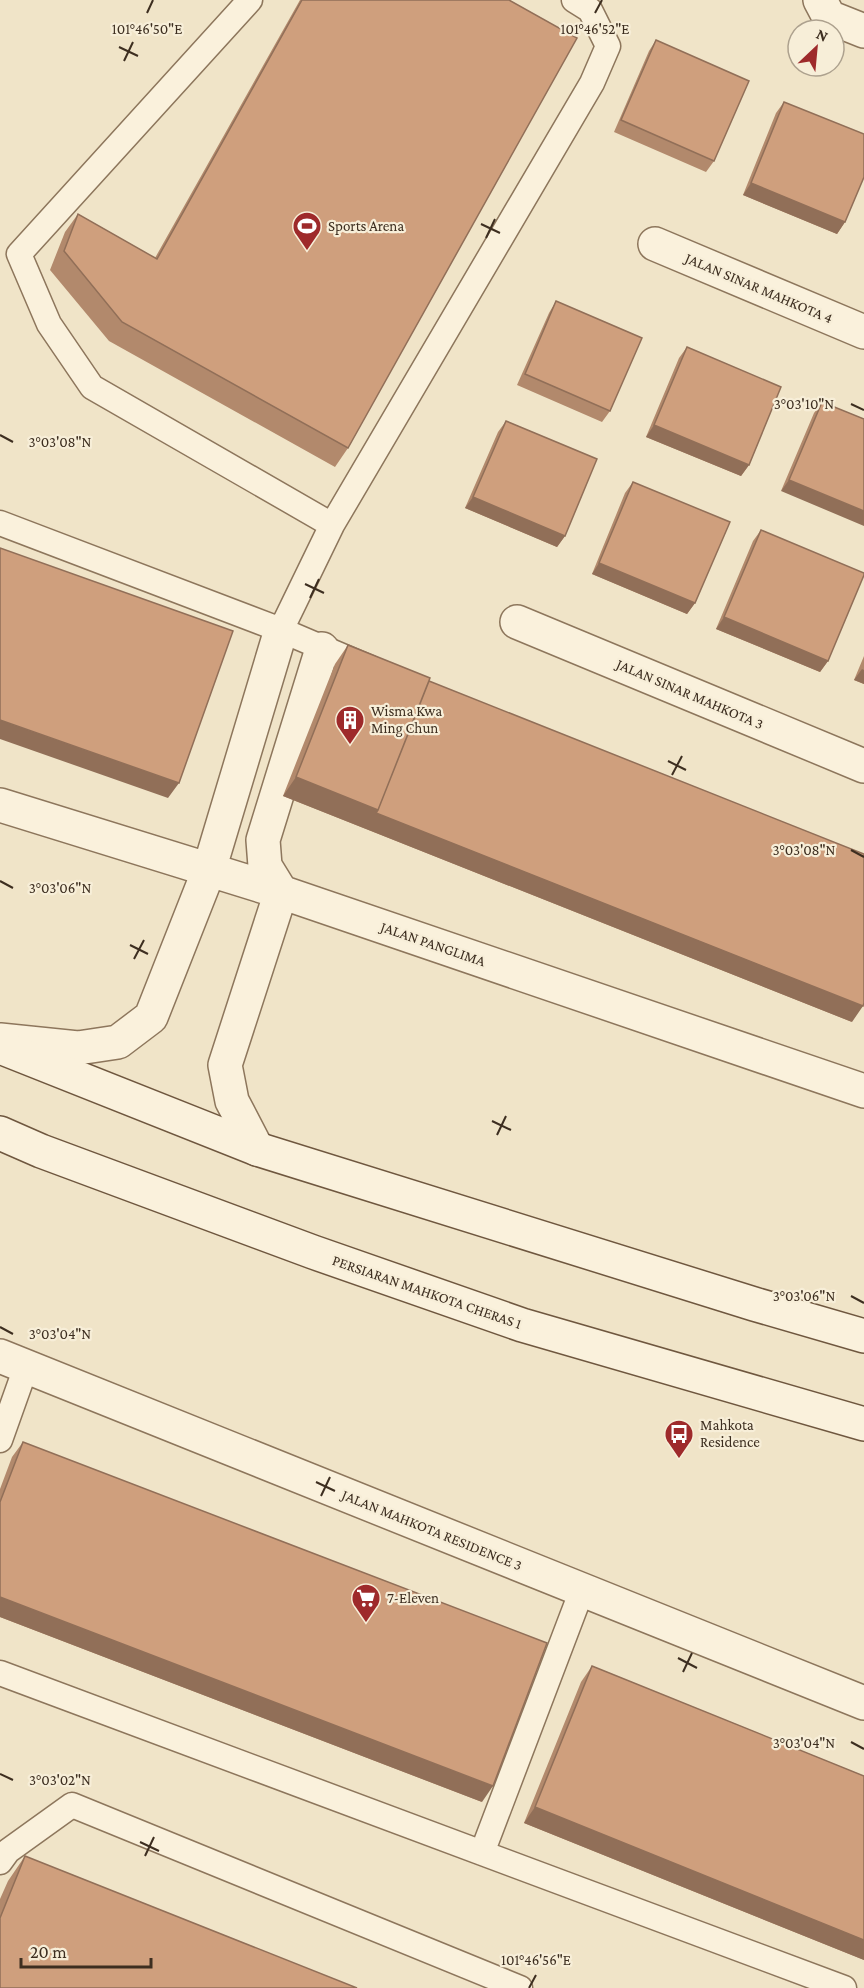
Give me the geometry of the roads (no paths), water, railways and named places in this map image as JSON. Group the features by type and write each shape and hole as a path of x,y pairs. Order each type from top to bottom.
{"street":[{"path":"820,0 829,17 864,31"},
{"name":"JALAN SINAR MAHKOTA 4","path":"655,244 864,332"},
{"name":"JALAN SINAR MAHKOTA 3","path":"517,622 864,766"},
{"path":"0,1040 78,1048 118,1042 151,1017 209,870 281,630"},
{"path":"257,1149 232,1101 225,1065 281,892 265,866 263,840 322,649"},
{"name":"JALAN PANGLIMA","path":"0,805 281,892 864,1091"},
{"path":"0,1047 257,1149 754,1304 864,1336"},
{"name":"PERSIARAN MAHKOTA CHERAS 1","path":"0,1133 41,1151 314,1252 522,1325 864,1424"},
{"name":"JALAN MAHKOTA RESIDENCE 3","path":"13,1361 864,1703"}],"lane":[{"path":"250,0 10,253 49,324 92,387 332,525"},
{"path":"281,630 332,525 592,83 608,46 590,10 574,0"},
{"path":"0,523 281,630 388,675"},
{"path":"0,1440 13,1361"},
{"path":"482,1853 582,1590"},
{"path":"0,1673 844,1988"},
{"path":"0,1862 8,1851 72,1805 520,1988"}],"place":[{"name":"Sports Arena","path":"307,252"},
{"name":"Wisma Kwa Ming Chun","path":"350,746"},
{"name":"Mahkota Residence","path":"679,1460"},
{"name":"7-Eleven","path":"366,1624"}]}
